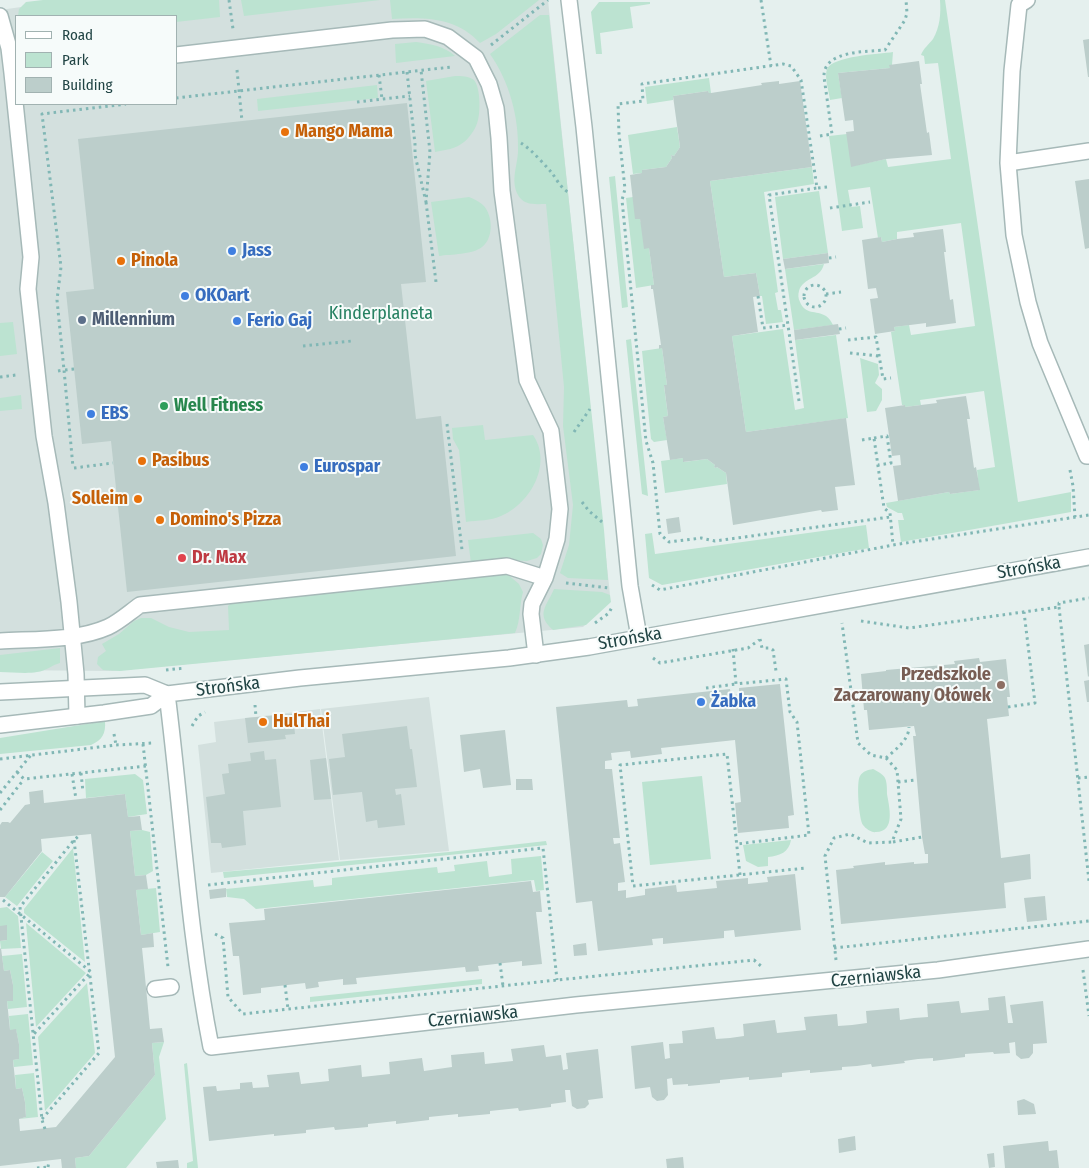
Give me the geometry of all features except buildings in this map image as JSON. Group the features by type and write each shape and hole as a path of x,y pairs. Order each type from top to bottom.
{"street":[{"path":"569,0 585,136 630,586 639,637"},
{"path":"1027,0 1019,5 1012,71 1008,163 1014,235 1028,302 1040,343 1088,460"},
{"path":"0,16 14,73"},
{"path":"178,55 392,30 425,29 448,37 476,58 490,84 496,108 502,191 527,380 550,431 560,510 558,539 545,578 532,604 531,614 536,655"},
{"path":"17,105 31,257 28,289 44,436 56,503 72,636 77,689 77,716"},
{"path":"1008,163 1089,151"},
{"name":"Strońska","path":"0,724 151,706 167,694 300,678 536,655 1089,557"},
{"path":"0,641 94,633 110,626 140,604 508,566 545,578"},
{"name":"Strońska","path":"0,692 146,685 167,694"},
{"name":"Czerniawska","path":"167,694 202,1001 211,1047 576,1005 938,970 1085,950"},
{"path":"155,989 170,980"}],"path":[{"path":"178,98 462,66 476,58 520,20 548,0"},
{"path":"761,0 771,66"},
{"path":"820,136 832,134 824,77 824,70 827,64 841,55 885,50 905,20 907,13 906,0"},
{"path":"817,188 801,80 791,66 783,64 642,84 644,101 618,104 624,189 622,200 646,441 652,463 660,534 669,542 701,538 714,541 890,517"},
{"path":"421,70 430,152 426,202"},
{"path":"407,72 415,155 426,202 436,282"},
{"path":"379,75 382,99"},
{"path":"357,102 410,96"},
{"path":"74,369 64,370 57,300 61,268 42,114 118,105"},
{"path":"499,138 518,141 523,144 551,172 566,192 573,195 572,185"},
{"path":"799,402 792,336 788,325 782,264 769,195 826,186"},
{"path":"830,208 870,202"},
{"path":"829,258 836,257"},
{"path":"813,285 821,286 826,294 826,300 823,304 815,308 807,304 804,298 804,292 807,287 813,285"},
{"path":"826,294 841,292"},
{"path":"758,296 763,328 788,325"},
{"path":"839,329 846,328"},
{"path":"848,340 876,336 883,379 891,378"},
{"path":"303,346 352,341"},
{"path":"850,353 879,356"},
{"path":"0,377 20,375"},
{"path":"553,450 566,443 593,404 594,413"},
{"path":"447,424 464,570"},
{"path":"862,440 887,436 891,463 878,464"},
{"path":"874,438 884,508 890,513 893,545"},
{"path":"74,468 113,463"},
{"path":"1070,468 1075,517"},
{"path":"545,578 560,583 614,588 647,583 660,590 893,545 1089,515"},
{"path":"606,516 607,525"},
{"path":"591,626 609,613 615,597 614,588"},
{"path":"1089,598 1059,603 1089,881"},
{"path":"856,620 909,628 1059,607"},
{"path":"1008,707 1035,703 1024,612"},
{"path":"848,619 842,622 858,743 871,754 886,758 896,770 901,820 892,842"},
{"path":"736,684 733,649 748,648 762,637 762,648 773,650 776,671"},
{"path":"163,670 192,667"},
{"path":"706,688 786,679 790,712 797,722 809,835 737,844"},
{"path":"255,704 256,717"},
{"path":"886,758 898,748 909,733 909,727"},
{"path":"0,759 161,742"},
{"path":"143,744 170,980"},
{"path":"740,874 727,754 620,766 634,886 806,868"},
{"path":"0,793 31,755"},
{"path":"0,810 24,779 146,766"},
{"path":"17,772 24,779"},
{"path":"82,773 83,792"},
{"path":"72,774 76,799"},
{"path":"1078,778 1089,777"},
{"path":"898,782 916,780"},
{"path":"826,961 836,960 824,856 834,838 850,834 868,843 892,842 922,837"},
{"path":"45,1129 42,1120 20,907 80,835"},
{"path":"42,1120 99,1053 74,840"},
{"path":"204,885 543,848 557,980"},
{"path":"3,900 91,972"},
{"path":"834,948 1089,921"},
{"path":"209,931 223,938 228,997 243,1014 754,960 762,968"},
{"path":"1085,950 1089,1016"},
{"path":"500,963 503,986"},
{"path":"33,1035 91,972"},
{"path":"285,985 288,1009"},
{"path":"37,1168 48,1167 49,1161"}],"shaded area":[{"path":"70,0 548,0 610,601 583,627 113,671 0,670 0,10"},
{"path":"429,697 449,851 340,860 321,709"},
{"path":"320,709 339,860 211,873 198,745 216,742 214,722"}],"green space":[{"path":"43,0 219,0 220,17 178,22 178,15 18,15 19,9 26,2"},
{"path":"241,0 380,0 244,16"},
{"path":"390,0 539,0 496,34 480,43 461,28 439,20 416,18 392,19"},
{"path":"940,0 945,0 1018,502 1071,492 1071,512 901,542 898,520 904,520 902,513 887,507 886,503 949,492 950,494 979,490 977,470 995,467 984,391 920,400 921,405 905,407 905,405 902,405 891,332 895,331 894,327 909,325 911,335 975,326 961,223 897,232 897,239 882,242 881,237 878,238 870,187 848,190 851,207 860,206 863,228 842,231 829,136 847,134 852,166 886,159 888,167 951,159 938,63 925,64 924,56 921,55 933,39 939,25"},
{"path":"599,2 650,2 650,4 630,7 633,28 600,33 602,54 596,54 591,12"},
{"path":"540,15 549,15 608,580 568,578 560,573 569,545 573,505 563,426 564,387 546,204 527,203 518,195 514,178 518,156 515,112 503,76 490,54"},
{"path":"416,42 442,48 455,56 396,63 395,44"},
{"path":"893,52 890,68 838,73 842,98 830,100 826,76 827,69 831,65 847,58"},
{"path":"465,76 474,80 476,84 480,103 478,122 466,141 450,149 435,152 426,81"},
{"path":"709,78 711,93 708,91 673,96 673,100 647,104 645,87"},
{"path":"377,85 378,98 258,111 257,99"},
{"path":"677,127 680,147 674,156 671,155 672,158 666,167 642,170 642,173 633,174 628,135"},
{"path":"812,167 814,184 764,192 778,292 775,293 778,310 781,310 783,322 766,324 756,273 724,277 710,181"},
{"path":"615,176 628,307 622,308 609,177"},
{"path":"819,191 828,253 783,259 775,197"},
{"path":"469,197 483,205 489,215 491,226 489,238 482,247 473,252 439,256 431,202"},
{"path":"633,197 649,248 654,285 636,288 626,198"},
{"path":"824,264 819,273 801,286 799,298 805,309 826,316 833,325 794,330 785,269"},
{"path":"13,322 17,354 0,356 0,323"},
{"path":"783,329 795,410 804,408 795,340 836,335 848,418 746,432 732,336"},
{"path":"631,339 648,496 642,494 626,340"},
{"path":"662,348 667,385 664,386 668,416 663,417 667,440 654,442 651,439 642,351"},
{"path":"860,358 878,364 879,375 875,383 882,389 882,400 876,411 867,412"},
{"path":"21,395 22,409 0,411 0,398"},
{"path":"483,425 485,440 533,435 539,446 541,458 539,470 529,493 512,510 493,519 466,522 459,450 453,439 452,428"},
{"path":"683,458 684,462 707,459 715,465 714,467 726,473 727,484 665,493 661,461"},
{"path":"866,525 869,548 662,585 649,578 645,534 652,533 655,554"},
{"path":"533,533 541,539 543,545 541,554 537,558 527,561 507,560 471,563 468,540"},
{"path":"506,573 519,584 523,592 515,633 120,671 103,670 97,664 98,657 106,651 102,644 141,618 151,618 169,627 189,632 229,630 228,606 231,603"},
{"path":"554,589 602,592 610,595 611,602 586,625 553,630 545,619 544,610"},
{"path":"60,648 60,663 43,670 28,673 0,672 0,655"},
{"path":"105,721 105,730 102,736 91,745 0,754 0,738"},
{"path":"873,769 886,780 890,811 889,823 886,828 882,831 874,832 863,825 858,793 860,776 867,770"},
{"path":"135,774 143,780 147,814 128,817 125,794 86,798 85,779"},
{"path":"702,776 711,859 650,865 642,782"},
{"path":"142,830 150,832 153,871 146,875 135,876 130,831"},
{"path":"791,840 788,848 783,853 768,857 768,866 758,867 746,861 743,845"},
{"path":"546,841 547,845 224,878 223,872 449,852"},
{"path":"73,848 85,962 24,913 24,909"},
{"path":"42,852 53,861 17,906 5,897"},
{"path":"541,856 544,890 536,891 534,880 256,909 244,899 227,897 226,889 313,880 314,887 332,885 332,878 437,867 438,873 455,871 454,865 487,861 489,877 512,874 511,859"},
{"path":"156,888 160,932 141,935 136,890"},
{"path":"7,907 18,916 21,948 1,949 0,941 7,940 7,926 0,926 0,908"},
{"path":"26,923 86,973 36,1027"},
{"path":"22,954 27,1007 8,1009 7,1001 13,1001 13,985 10,970 4,971 2,956"},
{"path":"482,979 482,984 310,1002 310,997"},
{"path":"87,983 95,1053 45,1111 38,1037"},
{"path":"28,1014 33,1065 14,1067 13,1060 19,1059 19,1044 16,1030 10,1030 9,1016"},
{"path":"164,1042 159,1057 166,1119 126,1168 76,1168 75,1158 89,1156 155,1075 152,1043"},
{"path":"187,1063 198,1168 187,1168 187,1163 193,1161 184,1064"},
{"path":"34,1073 38,1117 19,1119 26,1117 25,1102 22,1088 16,1089 15,1075"}],"place":[{"name":"Mango Mama","path":"285,132"},
{"name":"Jass","path":"232,251"},
{"name":"Pinola","path":"121,261"},
{"name":"OKOart","path":"185,296"},
{"name":"Millennium","path":"82,320"},
{"name":"Ferio Gaj","path":"237,321"},
{"name":"Well Fitness","path":"164,406"},
{"name":"EBS","path":"91,414"},
{"name":"Pasibus","path":"142,461"},
{"name":"Eurospar","path":"304,467"},
{"name":"Solleim","path":"138,499"},
{"name":"Domino's Pizza","path":"160,520"},
{"name":"Dr. Max","path":"182,558"},
{"name":"Przedszkole Zaczarowany Ołówek","path":"1001,685"},
{"name":"Żabka","path":"701,702"},
{"name":"HulThai","path":"263,722"}],"park label":[{"name":"Kinderplaneta","path":"381,314"}]}
